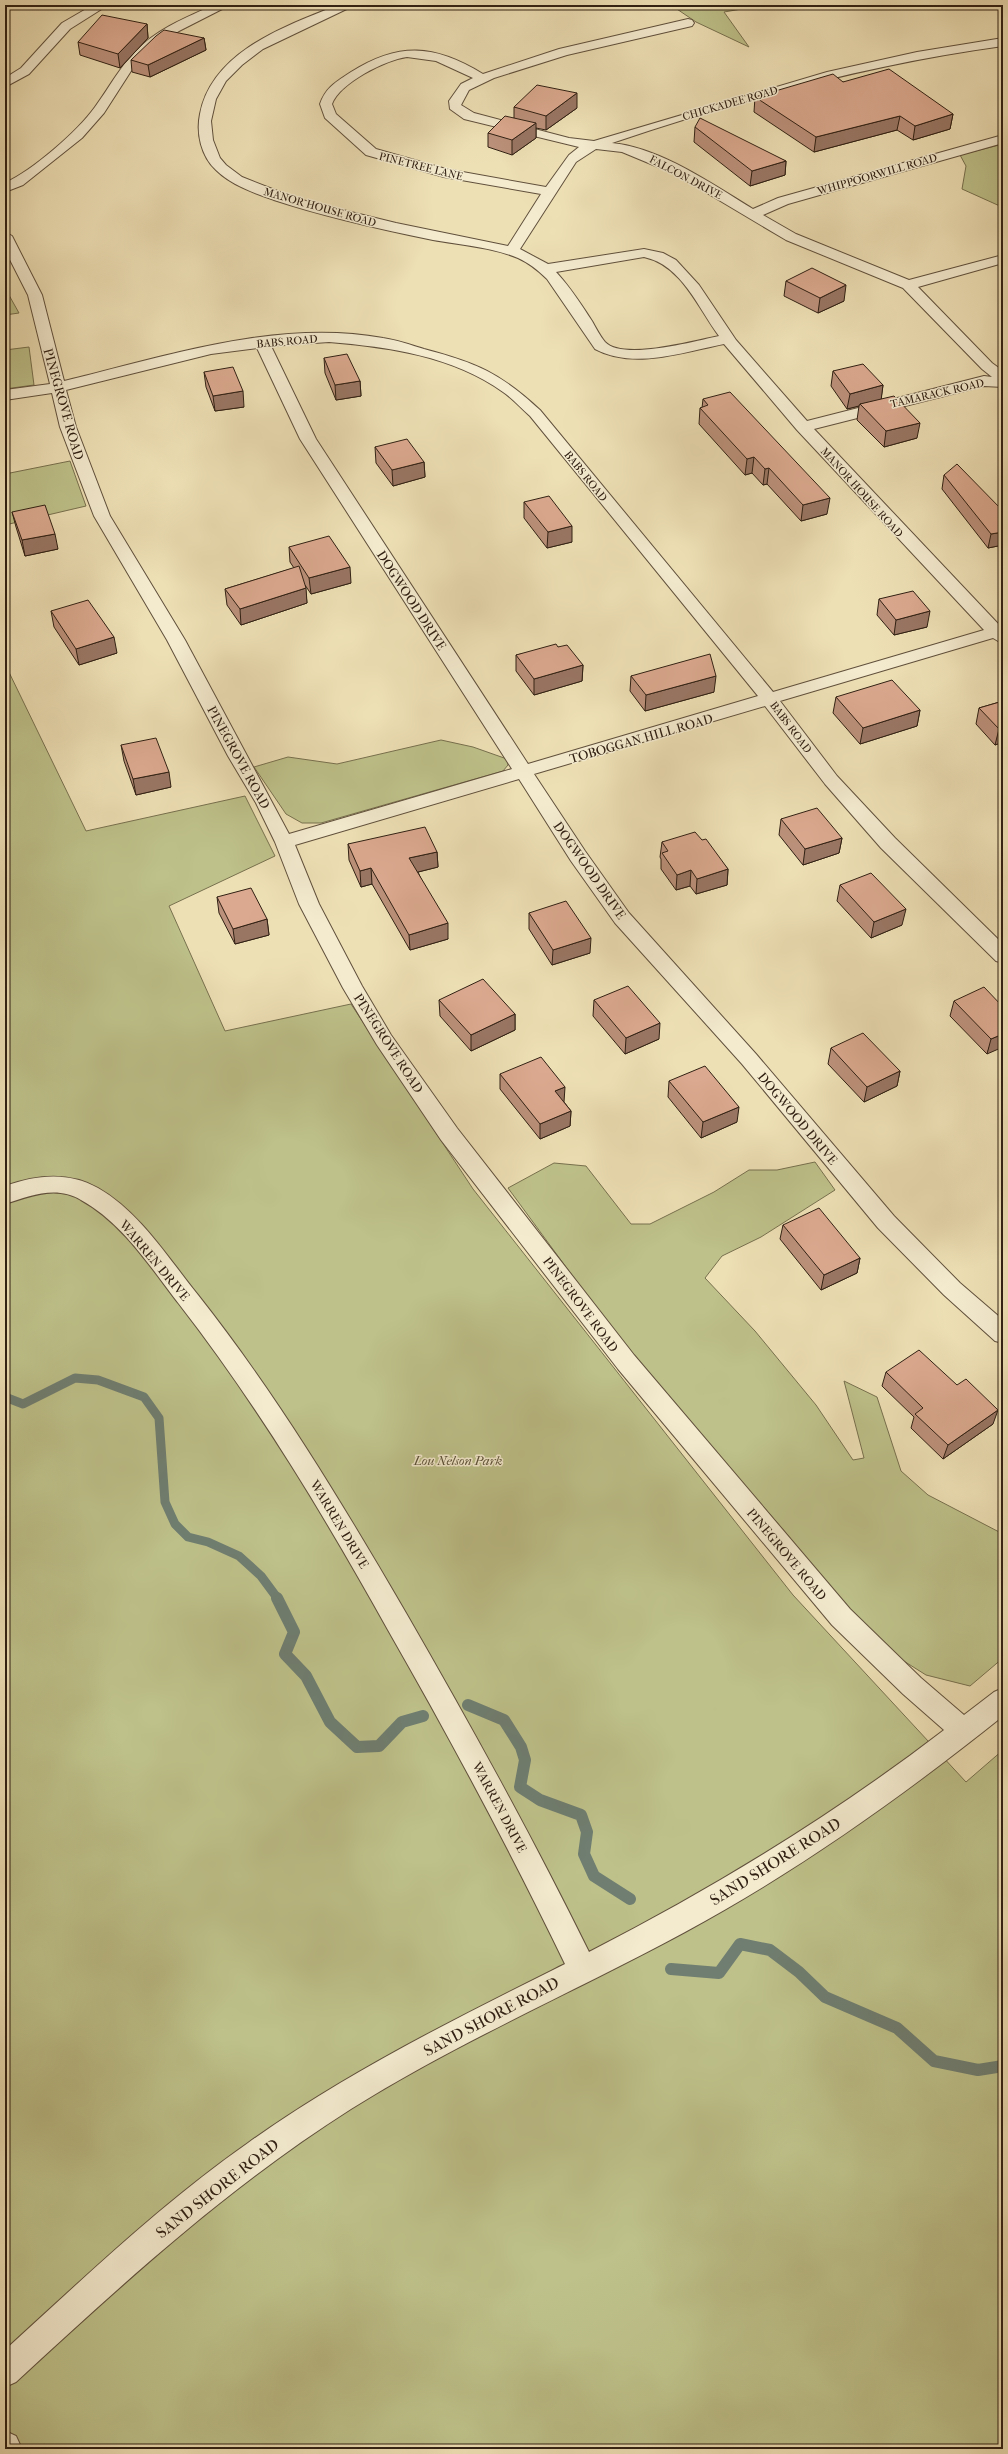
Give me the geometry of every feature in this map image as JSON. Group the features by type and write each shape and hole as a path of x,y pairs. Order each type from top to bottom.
{"street":[{"path":"5,83 26,70 66,26 102,5"},
{"path":"5,188 18,182 95,116 131,63 143,50 173,30 224,5"},
{"name":"MANOR HOUSE ROAD","path":"349,5 255,50 222,76 212,91 206,108 205,137 211,154 221,169 240,181 286,199 428,235 512,252 534,260 546,269 600,346 608,351 633,354 728,339"},
{"name":"FALCON DRIVE","path":"688,23 563,52 481,78 465,87 454,100 455,106 461,112 491,123 569,142 626,148 680,172 791,237 908,285 987,366 1003,378"},
{"name":"CHICKADEE ROAD","path":"512,252 548,191 577,154 598,145 750,97 859,68 930,52 1003,42"},
{"name":"PINETREE LANE","path":"481,78 466,68 444,60 413,54 395,55 336,88 330,93 326,104 330,115 361,145 371,152 444,173 548,191"},
{"name":"WHIPPOORWILL ROAD","path":"753,214 783,201 1003,139"},
{"name":"PINEGROVE ROAD","path":"5,236 35,294 44,338 59,387 68,427 102,516 176,640 284,842 309,904 353,988 384,1040 449,1134 626,1362 841,1617 912,1686 964,1731"},
{"name":"MANOR HOUSE ROAD","path":"546,269 638,253 663,256 693,287 728,339 802,427 907,542 999,635"},
{"path":"908,285 1003,259"},
{"name":"BABS ROAD","path":"5,395 59,387 211,350 311,338 383,342 454,361 485,374 509,389 535,413 770,700 831,780 878,832 1003,956"},
{"name":"DOGWOOD DRIVE","path":"262,343 308,439 578,856 622,918 749,1059 886,1222 952,1289 1003,1334"},
{"name":"TAMARACK ROAD","path":"802,427 984,381 1003,382"},
{"name":"TOBOGGAN HILL ROAD","path":"284,842 770,700 999,635"},
{"name":"WARREN DRIVE","path":"5,1196 31,1186 53,1184 70,1186 89,1194 124,1221 200,1314 318,1486 369,1572 492,1790 582,1968"},
{"name":"SAND SHORE ROAD","path":"5,2371 136,2251 225,2179 297,2126 377,2077 449,2037 678,1920 782,1860 884,1792 1003,1700"}],"green space":[{"path":"671,5 765,5 724,12 749,47 696,22"},
{"path":"1003,144 1002,207 962,189 966,166 960,155"},
{"path":"5,288 19,313 5,315"},
{"path":"29,347 34,385 5,389 5,350"},
{"path":"70,461 86,506 5,525 5,474"},
{"name":"Lou Nelson Park","path":"5,664 86,831 245,796 275,856 169,906 225,1031 351,1004 473,1189 793,1595 966,1782 1003,1750 1003,2449 5,2449"},
{"path":"441,740 473,747 507,759 508,765 503,771 321,823 302,823 286,814 254,767 288,757 337,764"},
{"path":"815,1162 835,1190 761,1237 722,1256 705,1278 755,1331 816,1405 853,1460 864,1458 844,1381 877,1397 901,1471 928,1495 1003,1534 1003,1658 970,1686 926,1675 899,1658 844,1604 786,1533 621,1342 508,1188 554,1163 586,1166 631,1224 650,1224 714,1192 749,1170 777,1170"}],"building":[{"path":"102,15 147,24 118,54 78,42"},
{"path":"164,30 204,38 148,65 131,60 156,36"},
{"path":"889,69 953,114 915,126 900,116 816,137 755,97 833,74 843,82"},
{"path":"537,85 577,93 546,116 514,107"},
{"path":"505,116 536,123 512,140 488,133"},
{"path":"700,118 786,161 752,171 695,127"},
{"path":"812,268 846,285 820,298 786,281"},
{"path":"347,354 360,381 335,385 324,358"},
{"path":"863,364 883,385 850,394 833,371"},
{"path":"233,367 243,391 213,396 204,372"},
{"path":"730,392 830,498 803,505 769,468 765,469 754,457 747,459 700,408 708,405 703,399"},
{"path":"894,396 920,423 886,431 860,404"},
{"path":"407,439 424,462 392,470 375,447"},
{"path":"957,464 1003,511 1003,532 991,534 944,475"},
{"path":"549,496 572,526 548,532 524,502"},
{"path":"45,505 55,534 22,540 12,512"},
{"path":"329,536 350,567 309,578 289,547"},
{"path":"299,566 306,588 240,609 225,589"},
{"path":"913,591 930,611 896,620 879,599"},
{"path":"88,600 114,637 76,649 51,611"},
{"path":"556,644 558,647 567,645 583,665 534,679 516,655"},
{"path":"710,654 716,676 646,695 631,676"},
{"path":"892,680 920,710 863,728 836,697"},
{"path":"1003,701 1003,728 999,729 979,708"},
{"path":"156,738 169,772 133,779 121,745"},
{"path":"817,808 842,838 805,849 781,819"},
{"path":"425,827 437,852 409,858 448,923 409,935 371,868 360,871 348,844"},
{"path":"695,832 702,840 706,839 728,869 697,879 691,870 677,875 662,853 668,851 662,842"},
{"path":"871,873 906,909 874,922 840,885"},
{"path":"251,888 267,919 233,929 217,897"},
{"path":"566,901 591,938 553,950 529,913"},
{"path":"483,979 515,1014 471,1035 439,1000"},
{"path":"628,986 660,1023 626,1038 594,1000"},
{"path":"984,987 1003,1007 1003,1034 991,1039 954,1001"},
{"path":"863,1033 900,1071 867,1087 831,1048"},
{"path":"541,1057 565,1087 555,1091 571,1111 540,1124 500,1074"},
{"path":"705,1066 739,1107 703,1122 669,1081"},
{"path":"819,1208 860,1258 824,1275 783,1225"},
{"path":"919,1350 957,1385 966,1379 998,1410 948,1445 915,1414 923,1408 886,1372"}],"waterway":[{"path":"5,1397 23,1404 75,1378 98,1380 144,1397 159,1418 165,1502 175,1524 188,1537 208,1542 239,1556 261,1576 278,1599"},
{"path":"277,1598 294,1632 285,1654 306,1676 330,1722 357,1747 379,1746 402,1722 423,1716"},
{"path":"468,1705 504,1720 521,1747 525,1760 520,1787 540,1800 581,1815 587,1832 584,1854 594,1876 630,1899"},
{"path":"671,1969 719,1973 740,1944 770,1950 799,1972 825,1997 897,2028 934,2061 978,2070 1003,2066"}]}
